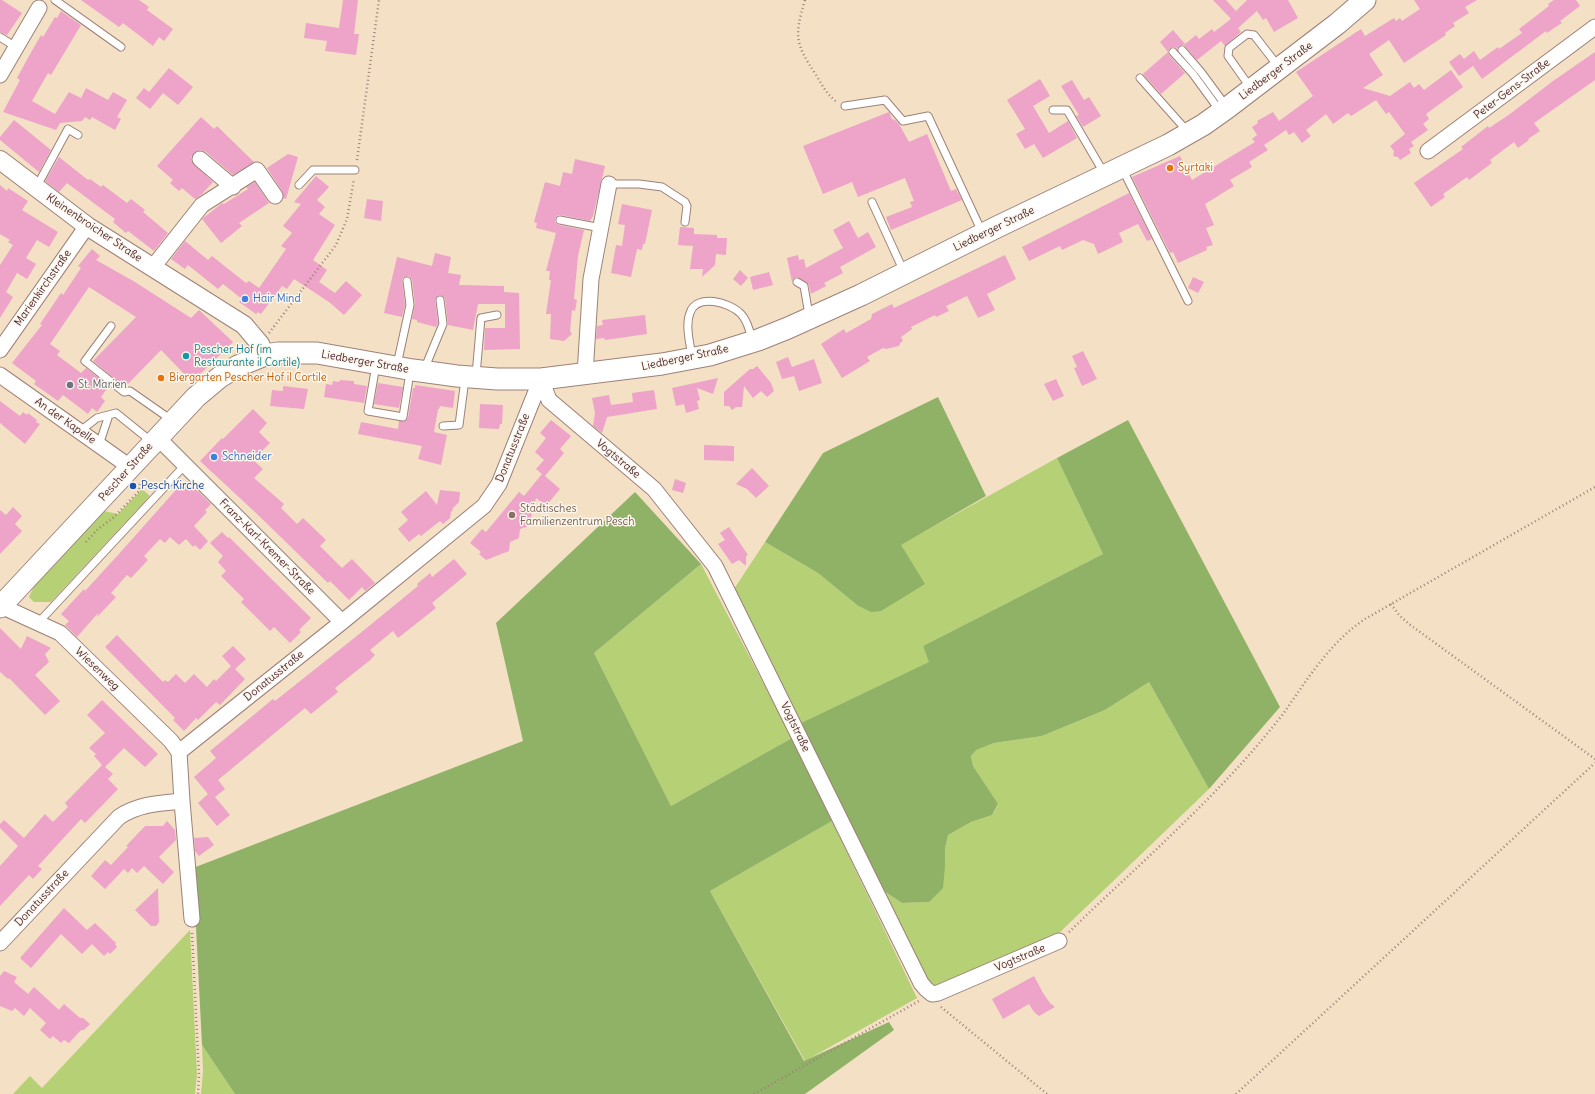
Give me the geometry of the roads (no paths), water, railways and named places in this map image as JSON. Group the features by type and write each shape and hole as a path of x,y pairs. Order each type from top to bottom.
{"main road":[{"name":"Liedberger Straße","path":"263,349 284,352 313,353 470,377 541,379 642,367 692,359 753,341 809,318 904,273 1113,172 1188,133 1224,110 1280,68 1338,24 1365,0"},
{"name":"Pescher Straße","path":"2,603 196,397 220,377 263,349"}],"street":[{"path":"0,75 39,8"},
{"name":"Peter-Gens-Straße","path":"1428,151 1595,27"},
{"path":"200,159 233,186"},
{"name":"Kleinenbroicher Straße","path":"0,160 87,226 236,320 249,330 263,349"},
{"name":"Kleinenbroicher Straße","path":"153,267 202,205 257,170 275,196"},
{"path":"585,374 589,291 609,184"},
{"name":"Marienkirchstraße","path":"0,350 87,226"},
{"name":"An der Kapelle","path":"0,374 130,467"},
{"name":"Donatusstraße","path":"179,752 342,622 478,511 490,499 499,484 541,379"},
{"name":"Vogtstraße","path":"541,379 549,400 654,490 715,566 921,983 926,989 932,994 942,991 1059,942"},
{"name":"Franz-Karl-Kremer-Straße","path":"155,440 185,465 342,622"},
{"name":"Wiesenweg","path":"2,603 38,623 60,633 171,741 179,752"},
{"path":"179,752 192,919"},
{"name":"Donatusstraße","path":"0,943 119,817 128,811 144,806 182,801"}],"lane":[{"path":"54,0 121,47"},
{"path":"1252,89 1228,56 1229,48 1246,34 1254,34 1280,68"},
{"path":"0,37 16,47"},
{"path":"1182,50 1201,72 1224,110"},
{"path":"1173,52 1224,110"},
{"path":"1140,78 1188,133"},
{"path":"845,106 885,100 903,121 928,116 982,234"},
{"path":"1053,110 1067,110 1113,172 1188,301"},
{"name":"Kleinenbroicher Straße","path":"36,188 68,129 78,135"},
{"path":"299,185 313,170 355,170"},
{"path":"609,184 639,184 662,187 685,202 687,206 685,222"},
{"path":"872,202 904,273"},
{"path":"560,220 600,228"},
{"path":"376,363 368,411 403,417 410,369 410,305 407,281"},
{"path":"797,282 804,286 809,318"},
{"path":"410,369 443,324 440,300"},
{"path":"692,359 689,314 693,306 702,302 717,302 732,308 741,314 747,324 753,341"},
{"path":"443,426 459,425 481,318 497,315"},
{"path":"111,326 85,361 124,392 130,391 173,421"},
{"path":"80,431 97,418 116,413 155,440"},
{"path":"99,445 109,415"},
{"path":"38,623 185,465"}],"place":[{"name":"Syrtaki","path":"1170,168"},
{"name":"Hair Mind","path":"245,299"},
{"name":"Pescher Hof (im Restaurante il Cortile)","path":"186,356"},
{"name":"Biergarten Pescher Hof il Cortile","path":"161,378"},
{"name":"St. Marien","path":"70,385"},
{"name":"Schneider","path":"214,457"},
{"name":"Pesch Kirche","path":"133,486"},
{"name":"Städtisches Familienzentrum Pesch","path":"512,515"}]}
